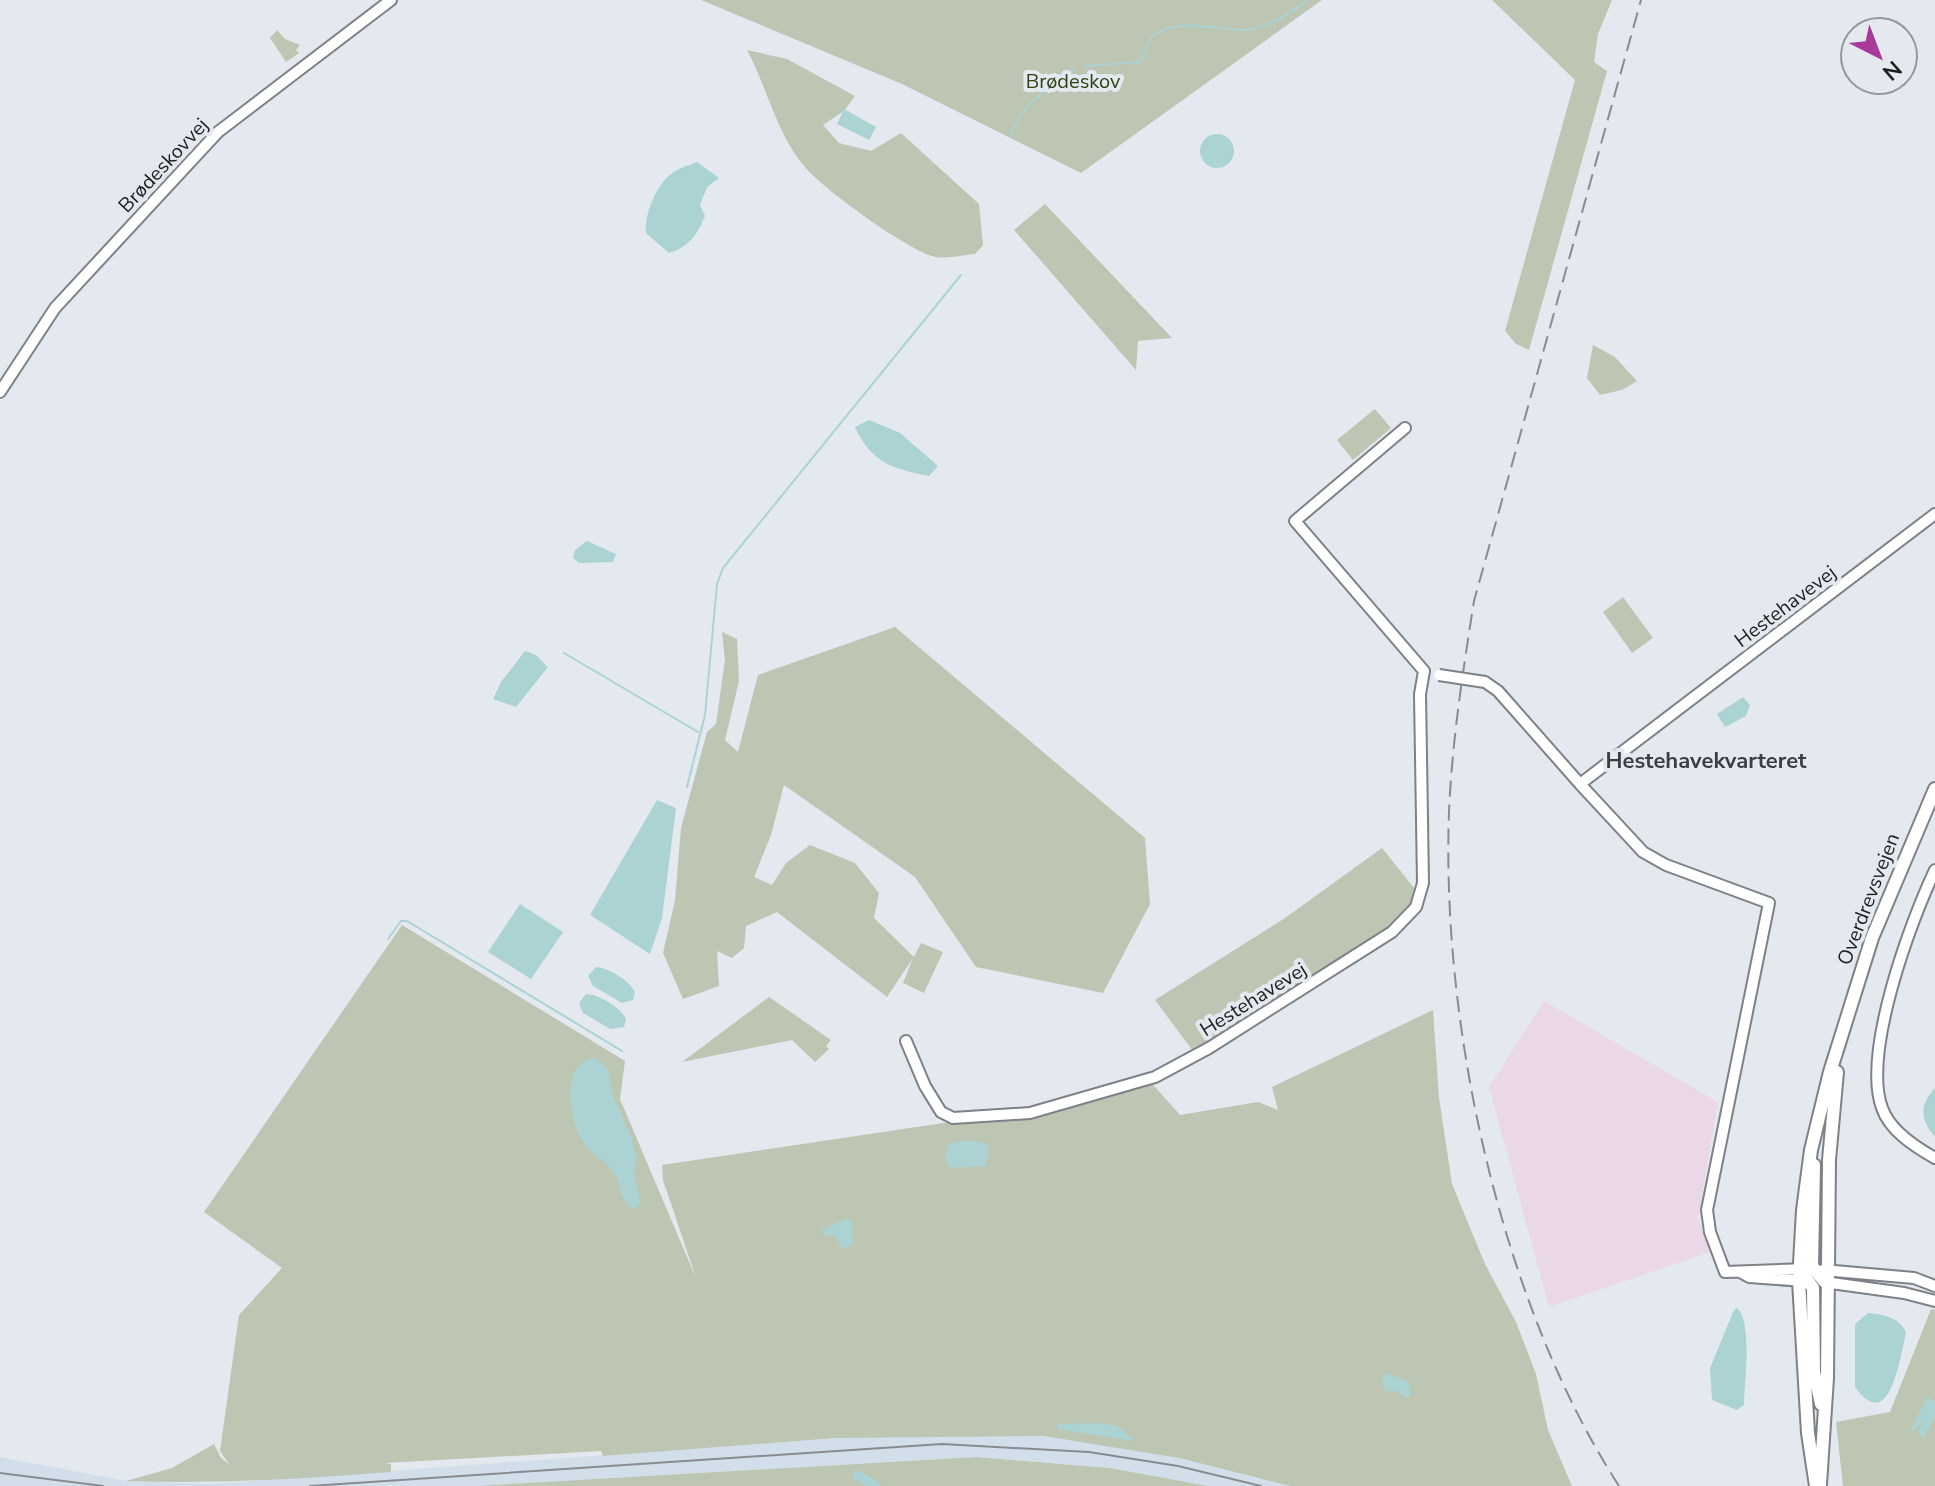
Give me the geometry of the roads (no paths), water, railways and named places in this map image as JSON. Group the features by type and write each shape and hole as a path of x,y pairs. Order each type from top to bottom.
{"main road":[{"name":"Overdrevsvejen","path":"1818,1486 1808,1433 1816,1182 1811,1150 1821,1105 1872,938 1935,789"},
{"name":"Overdrevsvejen","path":"1818,1486 1824,1415 1813,1276 1832,1108 1846,1025"}],"street":[{"name":"Brødeskovvej","path":"0,392 55,308 218,132 391,0"},
{"path":"1405,428 1295,521 1424,671 1485,682 1498,691 1643,852 1666,865 1769,903 1707,1210 1710,1232 1725,1272 1914,1278 1935,1286"},
{"name":"Hestehavevej","path":"1580,784 1935,514"},
{"name":"Hestehavevej","path":"906,1041 925,1086 941,1112 953,1118 1030,1113 1155,1077 1209,1048 1392,932 1416,907 1423,883 1420,694 1424,671"},
{"path":"1935,870 1893,984 1877,1059 1882,1109 1896,1130 1935,1158"},
{"path":"1813,1276 1935,1301"}],"waterway":[{"path":"1085,66 1140,62 1154,35 1175,27 1246,30 1261,27 1287,15 1307,0"},
{"path":"1011,136 1029,105 1076,68"},
{"path":"687,787 705,715 717,584 723,568 961,275"},
{"path":"564,653 698,732"},
{"path":"388,939 401,921 407,921 622,1051"},
{"path":"857,1475 876,1486"}],"tram line":[{"path":"310,1486 942,1444 1089,1452 1178,1466 1261,1486"},
{"path":"0,1473 103,1486"}],"railway":[{"path":"1619,1486 1577,1414 1542,1334 1511,1249 1487,1161 1468,1072 1456,982 1449,895 1449,812 1455,732 1474,601 1641,0"}],"district":[{"name":"Hestehavekvarteret","path":"1706,760"}],"park label":[{"name":"Brødeskov","path":"1073,81"}]}
